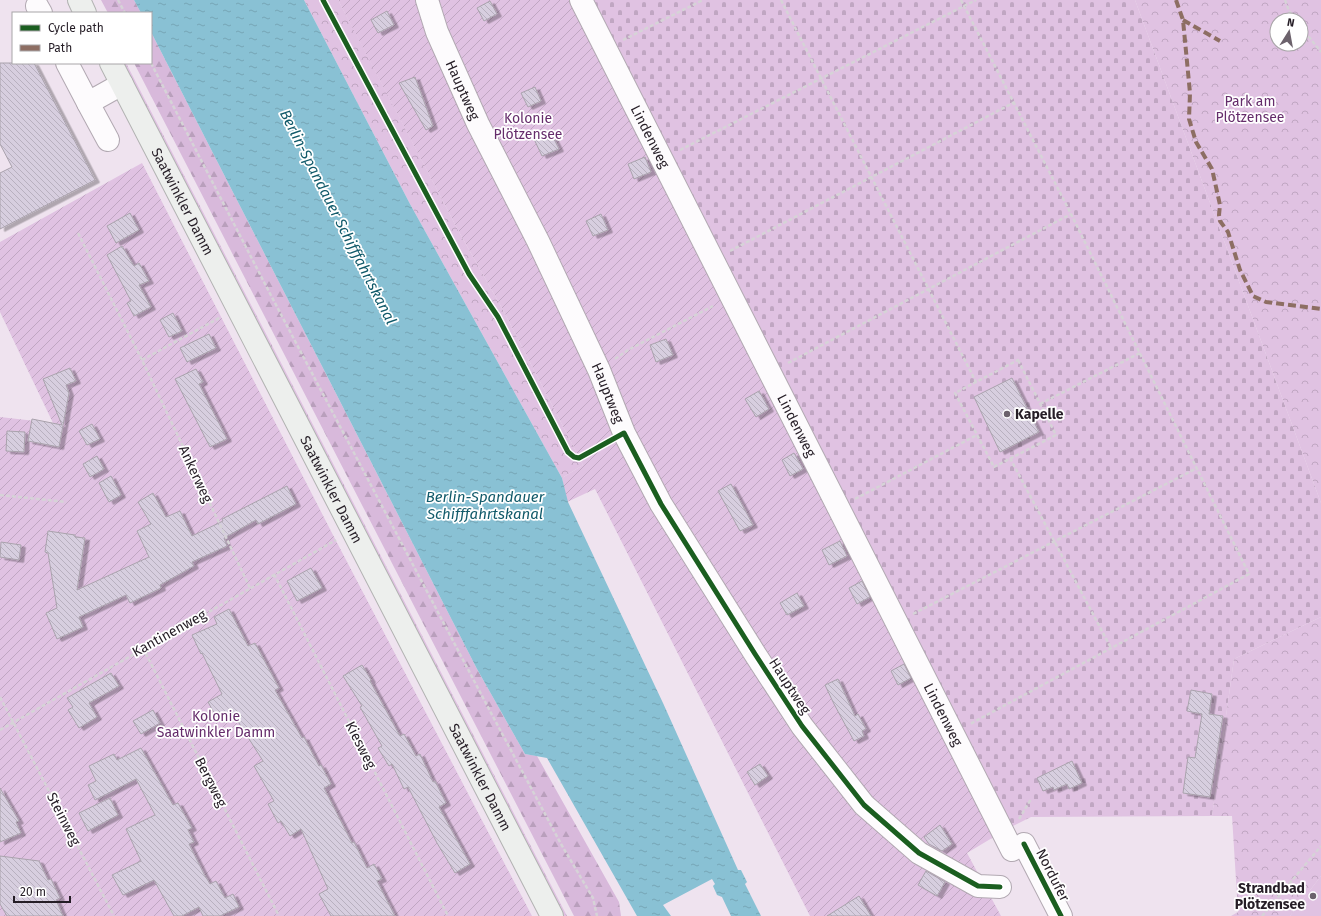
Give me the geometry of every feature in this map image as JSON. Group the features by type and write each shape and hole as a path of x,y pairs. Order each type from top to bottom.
{"main road":[{"path":"79,0 85,12"},
{"name":"Saatwinkler Damm","path":"112,64 552,916"}],"street":[{"name":"Hauptweg","path":"427,0 437,32 478,124 538,241 598,370 624,433 661,504 755,654 812,738 864,805 919,853 978,886 1000,887"},
{"name":"Lindenweg","path":"581,0 731,296 1018,847"},
{"path":"68,64 108,140"},
{"path":"88,103 122,84"},
{"name":"Nordufer","path":"1018,847 1061,916"}],"path":[{"path":"118,0 124,12"},
{"path":"620,41 703,0"},
{"path":"781,0 976,382"},
{"path":"961,0 1071,214 1249,574 965,726"},
{"path":"676,152 976,0"},
{"path":"1285,0 1290,12"},
{"path":"1309,37 1321,52"},
{"path":"152,64 272,298 490,712 561,844 593,898 597,916"},
{"path":"726,252 1013,103"},
{"path":"784,366 1071,214"},
{"path":"598,370 628,350 731,296"},
{"path":"142,360 224,316"},
{"path":"1040,404 1140,353"},
{"path":"1018,360 1056,435 994,467 955,392 976,382 1018,360"},
{"path":"851,501 977,435"},
{"path":"1010,458 1111,648"},
{"path":"909,616 1197,468"},
{"path":"0,495 66,502"},
{"path":"1262,916 1321,846"}],"green space":[{"path":"101,0 134,0 140,12 107,12"},
{"path":"304,0 338,0 459,232 503,310 583,465 562,478 410,204"},
{"name":"Kolonie Plötzensee","path":"338,0 589,0 1007,829 967,853 1001,916 810,916 595,489 567,502 562,478 583,465 503,310 459,232"},
{"path":"589,0 1135,0 1321,503 1321,617 1234,659 1212,816 1031,817 1007,829"},
{"name":"Park am Plötzensee","path":"1135,0 1321,0 1321,503"},
{"path":"152,34 477,669 525,754 537,756 619,902 621,916 574,916 135,64 152,64"},
{"path":"124,64 127,64 567,916 564,916"},
{"name":"Kolonie Saatwinkler Damm","path":"142,163 333,535 532,916 0,916 0,417 53,423 0,312 0,242"},
{"path":"1321,617 1321,876 1290,916 1231,916 1238,912 1232,816 1212,816 1234,659"},
{"name":"Strandbad Plötzensee","path":"1321,876 1321,916 1290,916"}],"water":[{"name":"Berlin-Spandauer Schifffahrtskanal","path":"134,0 304,0 410,204 562,478 568,502 663,703 738,870 741,870 747,882 745,884 761,916 731,916 722,897 717,895 713,886 715,884 712,879 663,905 671,916 637,916 547,758 525,754 477,669 152,34 152,12 140,12"}],"building":[{"path":"490,1 497,14 484,21 477,8"},
{"path":"387,11 394,25 378,33 371,20"},
{"path":"0,63 35,64 95,180 0,229 0,173 12,167 0,144"},
{"path":"415,77 433,126 426,130 399,83"},
{"path":"535,87 541,101 528,107 521,93"},
{"path":"550,131 559,149 542,156 534,139"},
{"path":"645,157 651,172 634,179 628,164"},
{"path":"130,213 139,230 116,243 107,226"},
{"path":"601,214 608,230 593,236 586,221"},
{"path":"122,246 134,266 139,263 149,281 139,285 151,307 134,316 127,303 131,301 107,255"},
{"path":"173,313 182,331 169,337 160,320"},
{"path":"209,334 216,348 187,362 180,348"},
{"path":"666,339 673,355 656,362 650,345"},
{"path":"70,368 76,381 66,385 69,393 59,447 28,441 32,419 62,425 43,379"},
{"path":"196,369 203,382 199,384 227,439 210,447 175,379"},
{"name":"Kapelle","path":"1012,378 1039,432 1000,452 974,397"},
{"path":"759,391 769,409 756,417 745,399"},
{"path":"92,424 100,439 87,445 79,431"},
{"path":"7,431 25,432 24,452 6,451"},
{"path":"794,453 803,469 790,476 782,460"},
{"path":"97,456 104,469 90,477 83,464"},
{"path":"111,476 121,495 109,502 99,483"},
{"path":"731,484 753,525 740,531 718,491"},
{"path":"287,486 296,504 258,524 256,520 224,538 227,546 192,562 194,566 160,585 161,588 130,603 126,595 79,617 83,627 57,639 46,613 57,608 48,553 45,552 48,531 85,538 77,590 149,557 137,531 151,524 138,502 153,493 166,517 180,511 192,536"},
{"path":"840,541 847,556 829,565 822,550"},
{"path":"1,542 21,545 19,560 0,557"},
{"path":"311,568 322,588 297,601 287,581"},
{"path":"862,581 870,597 857,604 849,588"},
{"path":"797,593 804,606 787,615 780,603"},
{"path":"229,609 248,646 255,643 279,688 275,690 302,738 304,737 319,766 321,765 331,784 324,788 352,843 354,842 367,868 374,864 382,879 377,881 395,916 331,916 319,894 328,889 301,829 290,836 281,821 278,823 268,804 274,801 254,766 263,761 232,712 218,720 208,702 222,694 192,635 217,624 214,617"},
{"path":"904,664 911,678 898,685 891,671"},
{"path":"362,665 400,736 404,734 416,756 420,754 433,782 435,781 446,803 439,807 470,864 455,873 437,843 408,787 404,789 392,764 389,766 378,748 382,746 360,707 362,706 343,676"},
{"path":"111,673 119,686 89,703 97,717 79,728 68,710 73,707 67,698"},
{"path":"838,679 855,716 858,714 866,729 862,731 864,736 854,741 825,685"},
{"path":"1191,690 1212,694 1209,714 1223,716 1210,797 1183,793 1188,757 1195,758 1202,714 1187,711"},
{"path":"153,710 160,723 141,734 133,721"},
{"path":"141,748 173,805 178,803 192,828 188,830 194,842 189,844 210,884 216,881 225,898 233,894 239,907 220,916 203,916 199,907 182,916 174,916 154,880 123,895 112,875 141,861 126,829 155,815 136,779 95,800 88,785 96,781 89,766 114,754 117,760"},
{"path":"1072,761 1082,783 1069,789 1067,784 1054,790 1053,787 1043,791 1037,778"},
{"path":"760,764 768,776 755,785 747,772"},
{"path":"0,788 19,821 16,822 21,833 0,842"},
{"path":"110,798 118,815 88,831 79,813"},
{"path":"940,825 952,844 942,851 929,844 924,837"},
{"path":"0,856 39,861 48,880 51,879 60,898 56,900 63,916 7,916 0,904"},
{"path":"926,871 945,882 937,896 918,885"},
{"path":"859,896 871,916 827,916"}],"marked path":[{"path":"1176,0 1183,20 1190,93 1189,119 1196,142 1212,169 1220,205 1220,221 1228,232 1240,270 1253,296 1266,302 1321,309"},
{"path":"1183,20 1220,41"}],"cycle path":[{"path":"323,0 469,274 498,317 568,452 574,457 579,458 624,433 661,504 755,654 802,726 864,805 919,853 978,886 1000,887"},
{"path":"1024,844 1061,916"}],"place":[{"name":"Kapelle","path":"1007,414"},
{"name":"Strandbad Plötzensee","path":"1313,896"}]}
